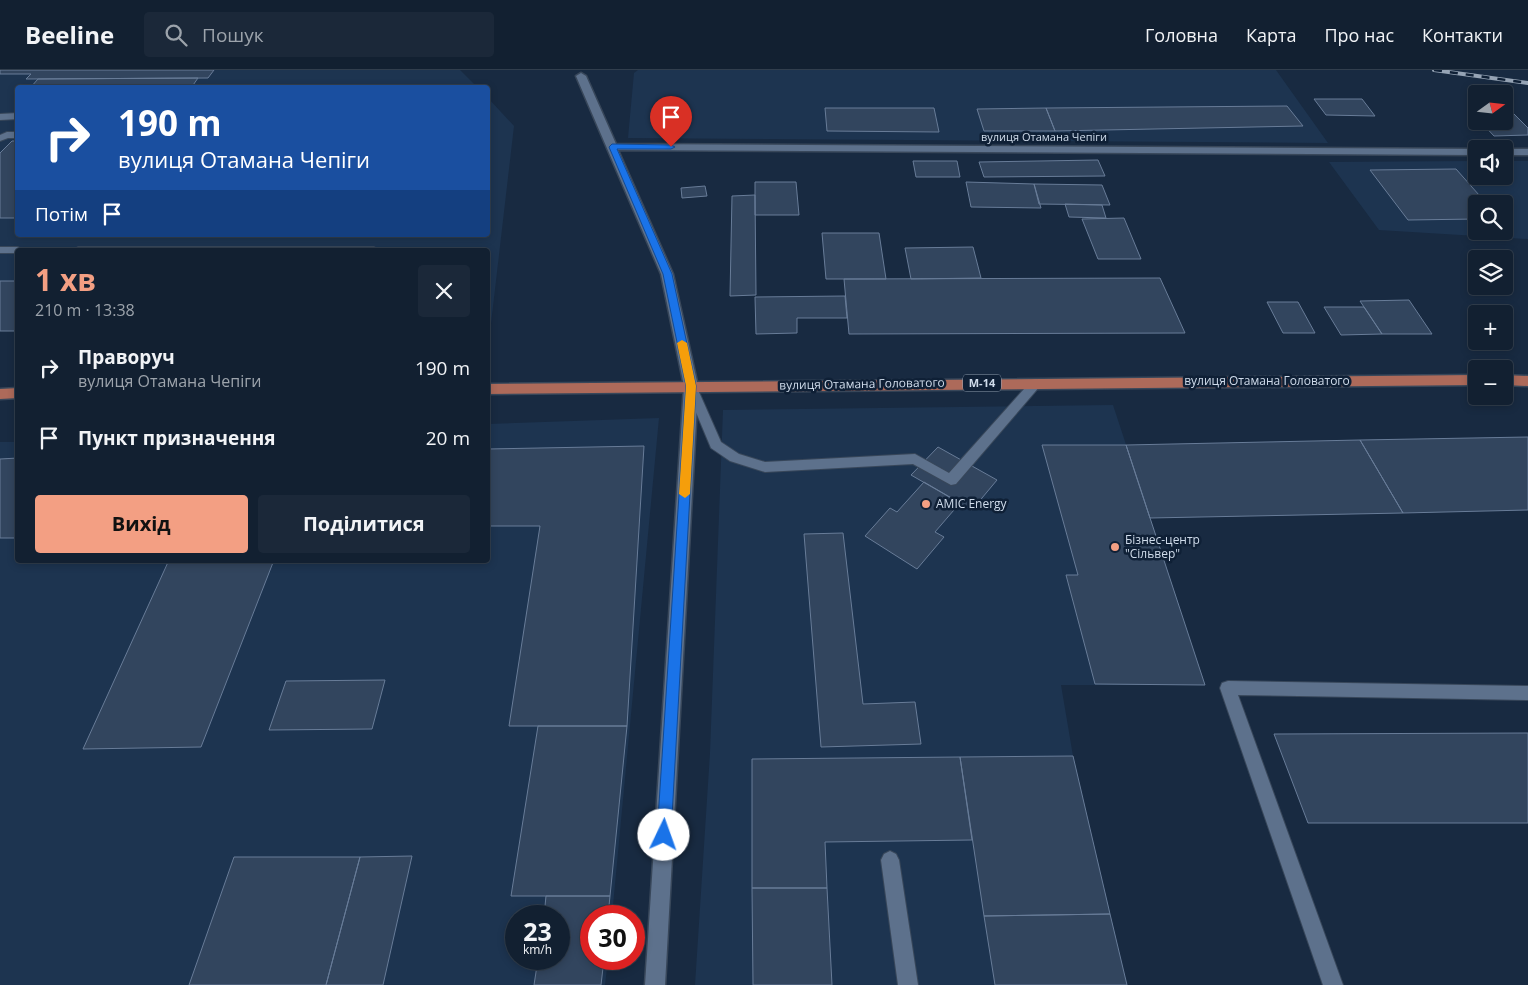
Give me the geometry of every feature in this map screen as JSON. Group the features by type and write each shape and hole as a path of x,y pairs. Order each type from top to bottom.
{"main road":[{"name":"вулиця Отамана Головатого","path":"490,389 1036,382 1468,380"},
{"path":"1513,380 1528,381"},
{"path":"0,394 15,393"}],"street":[{"path":"582,76 668,274 691,386 655,985"},
{"name":"вулиця Отамана Чепіги","path":"612,147 1468,152"},
{"path":"1513,152 1528,152"}],"lane":[{"path":"0,117 15,116"},
{"path":"0,138 6,135 15,135"},
{"path":"0,250 15,250"},
{"path":"691,386 716,445 735,458 765,467 915,459 951,480 1036,382"},
{"path":"1333,985 1228,688 1528,693"},
{"path":"890,860 908,985"}],"shaded area":[{"path":"0,70 460,70 475,85 15,85 15,237 490,237 490,100 514,126 490,332 490,248 15,248 15,331 0,331"},
{"path":"638,70 1276,70 1328,143 628,138 634,73"},
{"path":"1468,161 1468,185 1513,185 1513,161 1528,161 1528,239 1513,238 1513,195 1468,195 1468,235 1379,230 1329,162"},
{"path":"1113,405 1205,685 1061,685 1073,756 1127,985 695,985 710,753 723,410"},
{"path":"659,418 613,905 580,905 580,970 607,970 605,985 0,985 0,442 15,442 15,563 490,563 490,424"}],"building":[{"path":"0,70 214,70 208,78 26,79 31,74 0,74"},
{"path":"198,78 193,85 33,85 38,79"},
{"path":"1314,99 1362,99 1375,116 1326,115"},
{"path":"1287,106 1303,126 1055,131 1046,108"},
{"path":"825,108 934,108 939,132 827,131"},
{"path":"1046,108 1055,131 984,131 977,109"},
{"path":"1513,113 1528,128 1528,135 1494,136 1488,130 1513,130"},
{"path":"12,141 15,141 15,218 0,218 0,153"},
{"path":"1098,160 1105,176 984,177 979,162"},
{"path":"913,161 957,161 960,177 916,177"},
{"path":"1456,169 1468,185 1479,195 1468,195 1468,219 1408,220 1370,170"},
{"path":"755,182 796,182 799,215 755,215"},
{"path":"966,182 1034,184 1041,208 971,207"},
{"path":"1034,184 1102,185 1110,205 1039,204"},
{"path":"705,186 707,196 682,198 681,188"},
{"path":"755,195 756,295 730,296 732,196"},
{"path":"1065,204 1102,205 1106,218 1069,217"},
{"path":"1124,218 1141,259 1098,259 1082,219"},
{"path":"822,233 879,233 886,279 826,279"},
{"path":"973,247 981,278 911,279 905,248"},
{"path":"1160,278 1185,333 849,334 844,279"},
{"path":"0,281 15,281 15,331 0,331"},
{"path":"845,296 847,318 797,318 797,333 756,334 755,297"},
{"path":"1409,300 1432,334 1382,334 1360,301"},
{"path":"1267,302 1298,302 1315,333 1283,333"},
{"path":"1324,307 1364,307 1382,334 1341,335"},
{"path":"1528,437 1528,510 1403,513 1360,440"},
{"path":"1360,440 1403,513 1150,518 1126,445"},
{"name":"Бізнес-центр \"Сільвер\"","path":"1042,445 1126,445 1205,685 1095,684 1066,575 1078,575"},
{"path":"644,446 627,726 509,726 540,526 490,526 490,449"},
{"path":"938,447 997,480 972,510 911,475"},
{"path":"15,458 15,538 0,538 0,459"},
{"path":"924,482 960,503 935,532 944,537 917,569 865,536 890,508 897,512"},
{"path":"843,533 863,704 915,702 921,744 821,747 804,534"},
{"path":"168,563 273,563 201,747 83,749"},
{"path":"385,680 372,729 269,730 286,681"},
{"path":"538,726 627,726 610,896 511,896"},
{"path":"1528,733 1528,823 1308,823 1274,734"},
{"path":"1073,756 1110,914 984,916 960,757"},
{"path":"960,757 972,840 825,842 827,888 752,888 752,759"},
{"path":"412,856 383,985 326,985 360,857"},
{"path":"234,857 360,857 326,985 189,985"},
{"path":"752,888 827,888 832,985 753,985"},
{"path":"546,896 610,896 609,905 580,905 580,970 603,970 601,985 534,985 536,970 570,970 570,905 545,905"},
{"path":"1110,914 1127,985 995,985 984,916"}],"railway":[{"path":"1434,70 1528,83"}],"slow traffic":[{"path":"682,343 691,386 685,494"}],"place":[{"name":"AMIC Energy","path":"926,504"},
{"name":"Бізнес-центр \"Сільвер\"","path":"1115,547"}],"route":[{"path":"664,835 691,386 668,274 612,147 671,147"}]}
